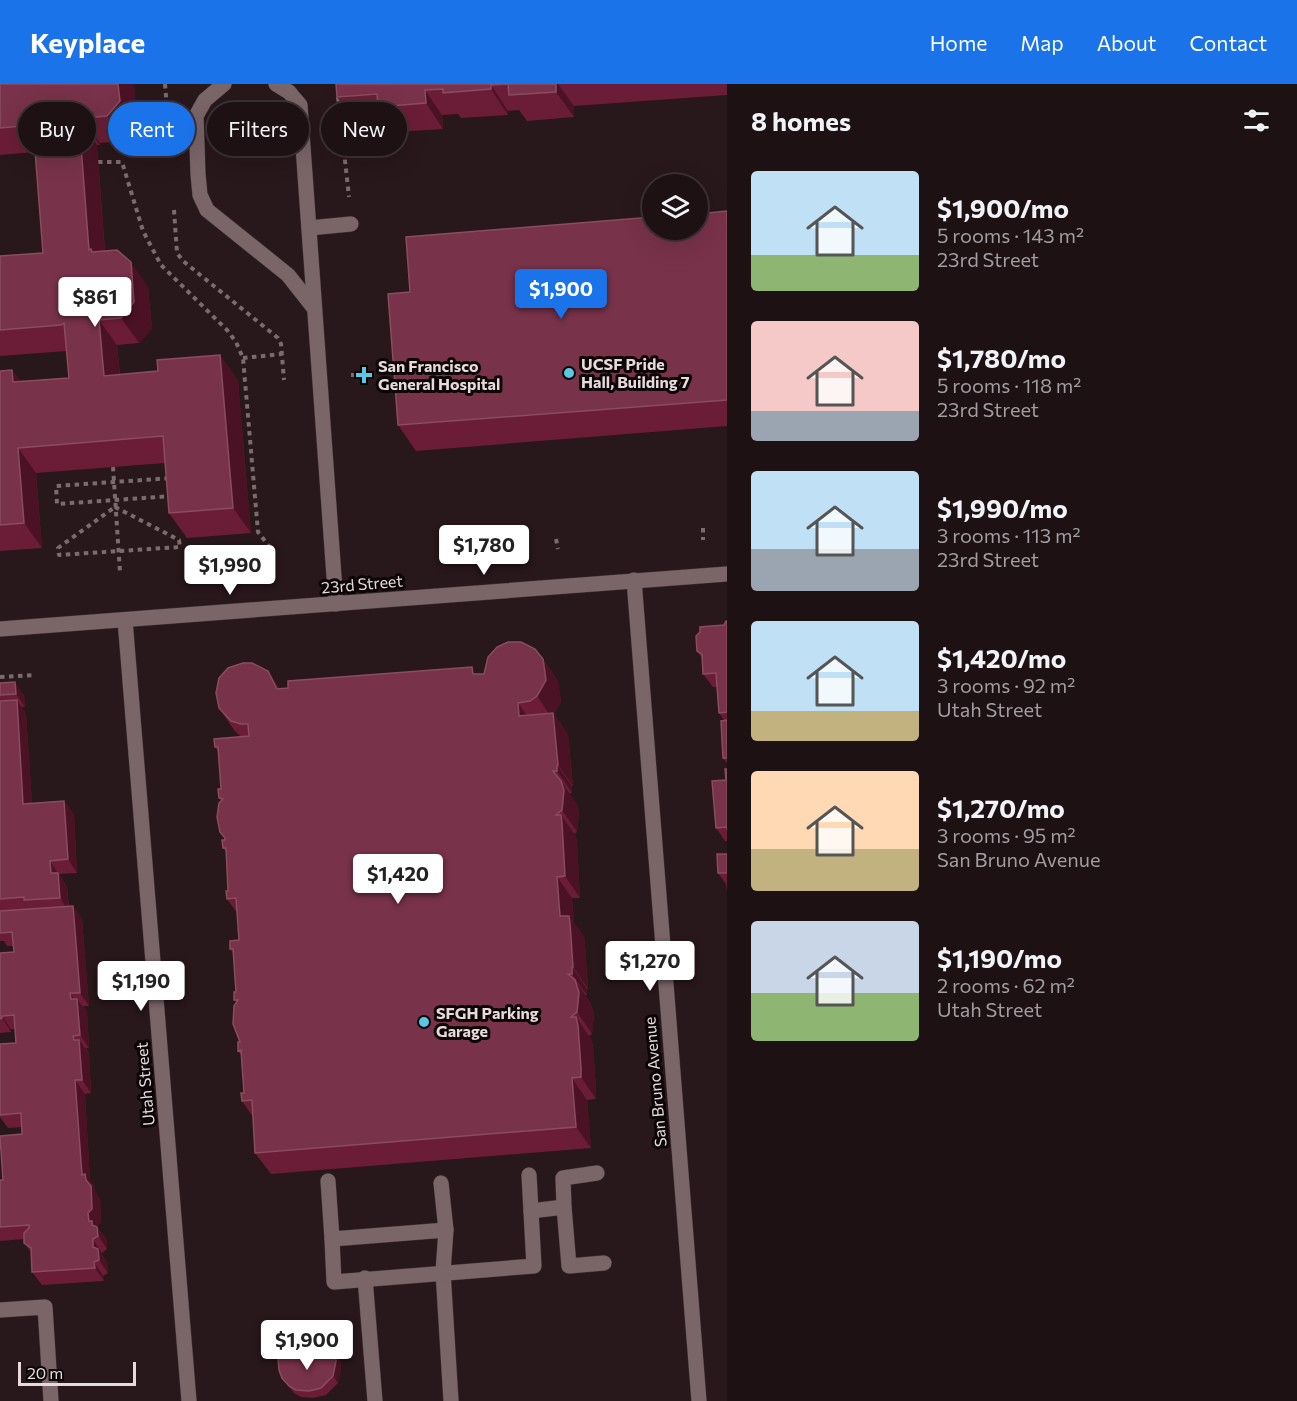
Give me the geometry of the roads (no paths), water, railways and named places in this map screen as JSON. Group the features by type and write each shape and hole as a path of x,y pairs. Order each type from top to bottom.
{"street":[{"path":"224,84 204,100 196,116 200,195 207,210 288,275 315,308"},
{"path":"276,84 289,92 300,105 336,604"},
{"path":"309,228 351,224"},
{"name":"23rd Street","path":"0,630 727,574"},
{"name":"San Bruno Avenue","path":"634,580 699,1401"},
{"name":"Utah Street","path":"125,620 189,1401"},
{"path":"597,1173 563,1178 568,1266 604,1263"},
{"path":"328,1181 334,1282 534,1266 529,1175"},
{"path":"441,1183 446,1230 443,1272 450,1401"},
{"path":"531,1211 564,1207"},
{"path":"332,1239 446,1230"},
{"path":"365,1278 375,1401"},
{"path":"0,1310 45,1307 51,1401"}],"place":[{"name":"UCSF Pride Hall, Building 7","path":"569,373"},
{"name":"San Francisco General Hospital","path":"364,375"},
{"name":"SFGH Parking Garage","path":"424,1022"}]}
